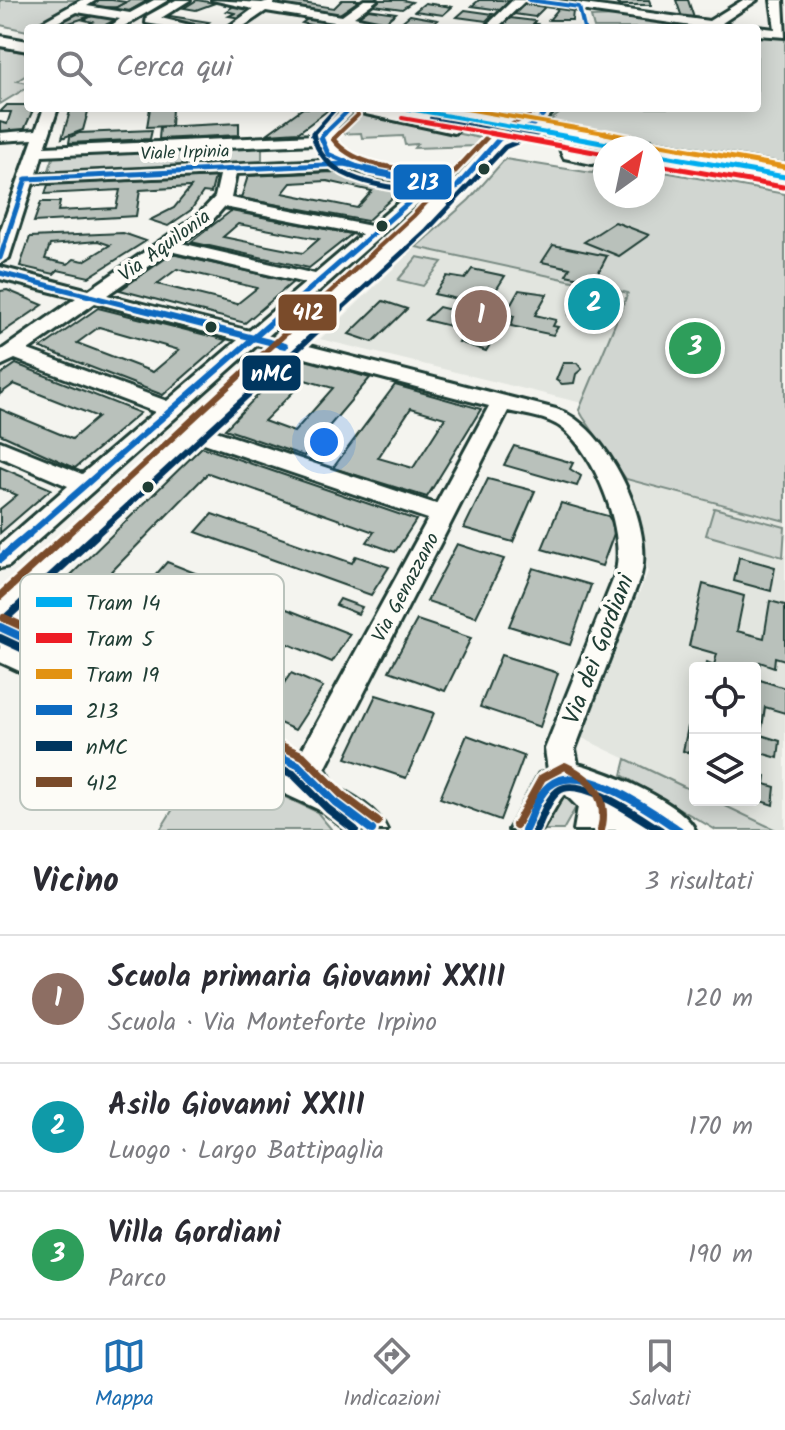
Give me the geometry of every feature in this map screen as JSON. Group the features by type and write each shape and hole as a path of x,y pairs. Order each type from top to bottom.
{"main road":[{"path":"0,36 24,40"},
{"path":"390,112 785,171"},
{"path":"449,112 593,151"},
{"path":"665,162 785,184"}],"street":[{"path":"45,24 90,0"},
{"path":"134,23 162,0"},
{"path":"75,8 134,23 150,20 184,0"},
{"path":"218,0 269,4 375,24"},
{"path":"337,24 371,0"},
{"path":"494,24 520,0"},
{"path":"529,0 581,13 669,14 711,19 723,24"},
{"path":"711,19 726,15 751,0"},
{"path":"761,31 784,33 777,0"},
{"path":"239,24 269,4"},
{"path":"150,20 173,24"},
{"path":"0,258 50,112"},
{"path":"345,164 328,154 321,139 325,131 346,112"},
{"path":"422,112 593,143"},
{"path":"39,574 519,130 544,112"},
{"path":"0,137 42,134"},
{"name":"Viale Irpinia","path":"37,152 321,139"},
{"path":"267,142 271,168"},
{"path":"665,155 785,177"},
{"name":"Viale Irpinia","path":"26,179 345,164 456,188"},
{"name":"Via Aquilonia","path":"7,356 209,214 221,201 229,171"},
{"path":"0,559 431,183"},
{"path":"221,201 376,232"},
{"path":"392,218 410,217 420,223"},
{"path":"168,245 319,281"},
{"name":"Via dei Gordiani","path":"0,273 502,402 570,423 587,443 606,478 629,530 632,559 562,740 559,759 564,776"},
{"path":"7,356 170,410"},
{"name":"Via Genazzano","path":"307,772 502,402"},
{"path":"195,432 333,481 444,515"},
{"path":"0,448 84,484"},
{"path":"0,610 20,592"},
{"path":"0,627 20,639"},
{"path":"0,650 20,656"},
{"path":"284,762 307,772 335,802 371,830"},
{"path":"284,776 335,802"},
{"path":"564,776 588,793 595,812 591,828"},
{"path":"525,830 550,784 564,776 590,780 678,830"},
{"path":"591,828 613,819 630,818 678,830"}],"shaded area":[{"path":"0,0 82,0 39,24 24,24 24,30 0,25"},
{"path":"617,16 672,24 593,24 591,17"},
{"path":"761,35 785,37 785,163 665,142 665,136 629,136 548,122 562,112 761,112"},
{"path":"0,48 24,52 24,77 17,81 24,82 24,89 0,104"},
{"path":"358,114 485,139 479,146 414,148 417,144 405,145 403,136 362,138 361,133 336,134"},
{"path":"262,146 262,163 48,173 54,155"},
{"path":"505,159 593,172 593,208 665,208 665,172 785,194 785,521 626,479 579,410 628,293 416,247 469,200"},
{"path":"416,247 628,293 582,403 320,339"},
{"path":"417,257 442,262 423,286 398,280"},
{"path":"626,479 785,521 785,830 776,830 726,806 761,806 761,662 689,662 689,789 578,736 648,572"},
{"path":"714,508 785,527 783,557 706,535"},
{"path":"626,759 689,789 689,806 726,806 776,830 716,830 622,775"},
{"path":"560,795 568,795 576,807 563,830 538,830"},
{"path":"284,797 317,812 332,830 160,830 172,810 284,810"}],"building":[{"path":"99,0 126,2 117,7 83,8"},
{"path":"130,0 148,0 124,14 109,11"},
{"path":"197,0 215,3 196,10 184,8"},
{"path":"284,0 300,0 296,2 334,8 342,0 360,0 338,15 277,5"},
{"path":"380,0 412,2 402,9 374,5"},
{"path":"479,0 510,1 500,10 472,6"},
{"path":"614,0 649,0 651,5 618,5"},
{"path":"676,0 688,0 694,18 682,17"},
{"path":"425,3 452,7 443,15 415,11"},
{"path":"525,3 546,6 535,17 514,14"},
{"path":"234,6 253,10 240,18 229,16 235,13 226,11"},
{"path":"559,8 573,10 572,20 549,20"},
{"path":"368,9 396,13 385,22 357,17"},
{"path":"465,10 493,14 486,21 457,17"},
{"path":"73,12 94,15 66,24 53,22"},
{"path":"94,15 117,19 108,24 89,24 93,22 84,20"},
{"path":"410,15 438,20 433,24 399,24"},
{"path":"170,16 209,22 192,24 164,19"},
{"path":"309,18 330,22 327,24 302,23"},
{"path":"510,18 535,21 533,24 503,24"},
{"path":"7,105 24,105 24,112 32,112 23,132 0,132 0,122 7,124 11,112 0,112"},
{"path":"70,112 88,112 83,130 62,138"},
{"path":"149,112 172,112 171,126 147,127"},
{"path":"297,112 326,112 299,132 267,134"},
{"path":"496,112 536,112 530,119"},
{"path":"239,123 239,135 159,139 160,127"},
{"path":"152,130 150,139 69,143 70,137 79,133"},
{"path":"333,172 405,186 367,221 241,198 248,176","holes":["327,181 372,191 357,208 283,193 291,183"]},
{"path":"215,177 211,193 203,192 191,210 168,226 150,220 174,208 191,187 140,190 136,216 34,222 41,202 60,202 58,211 116,208 120,190 45,194 48,185"},
{"path":"231,211 352,234 309,268 191,242","holes":["238,224 319,239 303,253 223,237"]},
{"path":"615,222 649,235 619,256 584,242"},
{"path":"123,233 146,241 89,277 58,270 54,274 20,266 30,237","holes":["98,241 110,245 84,261 74,259 68,264 45,259 50,245"]},
{"path":"553,245 607,256 594,281 566,275 570,268 542,262"},
{"path":"172,254 293,282 245,323 120,290","holes":["177,269 257,288 237,304 157,284"]},
{"path":"472,269 505,276 489,301 510,306 519,290 547,294 535,315 556,320 553,326 558,327 553,335 511,326 514,316 491,311 482,324 500,328 486,351 459,342 467,330 425,320 439,307 468,314 476,303 434,294 447,276 465,279"},
{"path":"583,286 618,293 605,323 569,315"},
{"path":"7,290 43,305 0,334 0,291"},
{"path":"383,301 407,309 373,342 349,334"},
{"path":"98,308 226,340 163,395 41,348","holes":["99,327 179,350 153,372 77,343"]},
{"path":"296,356 370,378 304,456 225,429","holes":["305,380 333,388 294,432 264,421"]},
{"path":"563,363 577,363 582,369 576,374 574,383 562,384 556,380"},
{"path":"16,364 140,413 75,468 0,434 0,409 72,439 98,417 14,384 0,394 0,375"},
{"path":"395,385 481,409 427,497 333,468","holes":["411,408 445,418 413,468 378,458"]},
{"path":"514,446 573,463 570,469 581,476 577,486 504,465"},
{"path":"202,447 416,520 395,552 367,542 374,532 208,473 109,574 72,574"},
{"path":"0,467 51,489 0,533 0,509 17,495 0,488"},
{"path":"488,479 535,491 513,542 464,528"},
{"path":"561,503 608,516 616,528 602,566 542,549"},
{"path":"212,514 352,563 356,556 389,567 371,595 196,532"},
{"path":"457,544 504,559 476,617 427,601"},
{"path":"739,557 775,567 771,591 734,581"},
{"path":"167,562 198,574 156,574"},
{"path":"533,568 591,585 570,645 509,626"},
{"path":"703,584 744,596 737,631 764,638 770,601 785,605 785,660 775,657 774,667 761,662 715,662 717,654 689,646"},
{"path":"340,599 362,607 358,614 336,605"},
{"path":"284,608 350,634 332,662 284,642"},
{"path":"417,620 471,638 445,691 389,671"},
{"path":"501,655 558,673 540,727 480,707"},
{"path":"291,673 323,687 295,730 284,725 284,683"},
{"path":"761,680 785,688 785,713 765,707 761,735"},
{"path":"376,695 434,713 406,778 346,758"},
{"path":"688,727 689,752 683,751"},
{"path":"467,735 524,756 500,820 440,798"},
{"path":"761,735 780,741 778,758 761,753"},
{"path":"761,775 766,776 765,784 775,787 773,805 761,801"}],"tram line":[{"name":"14","path":"426,112 593,142"},
{"name":"19","path":"484,112 620,136"},
{"name":"5","path":"402,118 593,152"},
{"name":"19","path":"665,146 785,167"},
{"name":"14","path":"665,156 785,177"},
{"name":"5","path":"665,166 783,187"}],"transit line":[{"name":"213","path":"529,0 579,7 583,24"},
{"name":"nMC","path":"332,112 312,134 317,151 327,163 341,173 358,179 429,193"},
{"name":"213","path":"347,112 321,137 328,154 369,172 456,188 499,139 533,125 546,112"},
{"name":"412","path":"358,115 333,139 339,147 377,164 433,173"},
{"name":"412","path":"24,574 413,216 492,132 529,116"},
{"name":"nMC","path":"431,118 531,135"},
{"name":"nMC","path":"54,574 427,230 505,147 537,134"},
{"name":"213","path":"0,258 26,179 345,164 431,183"},
{"name":"213","path":"0,559 431,183"},
{"name":"213","path":"0,273 285,346"},
{"name":"412","path":"0,596 20,578"},
{"name":"nMC","path":"7,617 20,605"},
{"name":"412","path":"4,618 20,625"},
{"name":"213","path":"0,627 20,636"},
{"name":"nMC","path":"0,638 20,647"},
{"name":"412","path":"284,747 303,756 342,795 378,822"},
{"name":"213","path":"284,759 298,765 335,802 372,830"},
{"name":"412","path":"516,825 542,778 565,766 583,776 597,791 604,809 601,830"},
{"name":"nMC","path":"284,770 293,774 328,809 355,830"},
{"name":"213","path":"525,830 549,786 561,779 595,783 634,802 679,830"},
{"name":"nMC","path":"536,830 555,795 567,787 594,793 660,830"}],"place":[{"name":"Asilo Giovanni XXIII","path":"594,304"},
{"name":"Scuola primaria Giovanni XXIII","path":"481,316"},
{"name":"Villa Gordiani","path":"695,348"}]}
